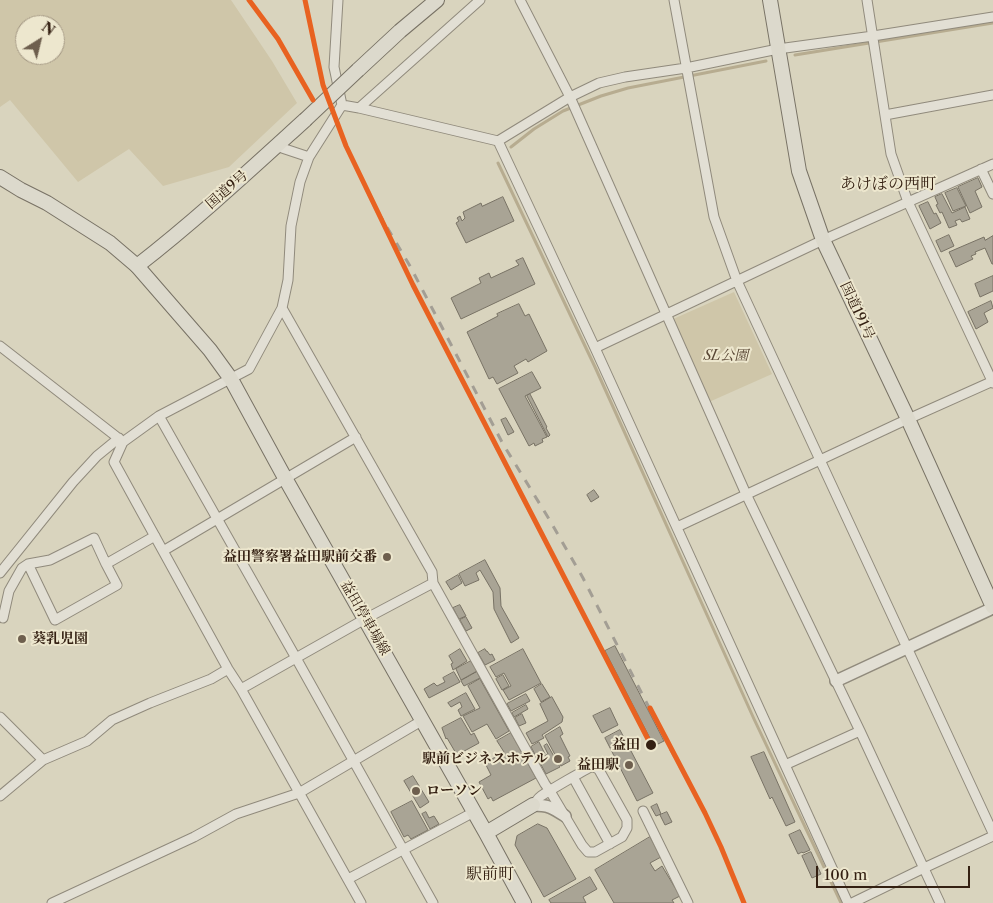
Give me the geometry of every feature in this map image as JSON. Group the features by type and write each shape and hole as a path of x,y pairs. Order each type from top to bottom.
{"main road":[{"name":"国道9号","path":"137,266 167,243 305,120 400,31 437,0"},
{"name":"国道191号","path":"770,0 799,171 823,240 908,419 993,607"},
{"path":"0,176 110,243 137,266"},
{"name":"益田停車場線","path":"137,266 210,350 231,379 524,903"},
{"path":"486,833 533,805"}],"street":[{"path":"0,573 73,482 97,456 159,416 248,369 282,308 288,280 292,226 300,182 309,157 342,105 334,66 338,0"},
{"path":"359,108 480,0"},
{"path":"520,0 570,97 746,494 940,903"},
{"path":"498,141 596,348 785,765 850,903 993,835 737,281 714,217 674,0"},
{"path":"677,527 908,419 993,382 908,202 891,154 867,0"},
{"path":"342,105 498,141 570,97 599,83 778,49 993,17"},
{"path":"885,116 993,95"},
{"path":"276,146 309,157"},
{"path":"596,348 823,240 993,164"},
{"path":"981,169 993,194"},
{"path":"282,308 432,572 433,583 545,784 550,791 582,845 588,852 595,852 622,836 627,828 627,820 600,770 595,767 590,767 550,791 539,797 533,805"},
{"path":"0,346 121,440"},
{"path":"159,416 433,903"},
{"path":"163,551 356,437"},
{"path":"121,440 114,462 228,669 361,903"},
{"path":"106,564 155,536"},
{"path":"3,618 9,591 22,568 28,564 50,560 94,538 117,585 55,620 28,564"},
{"path":"241,689 433,583"},
{"path":"836,681 993,607"},
{"path":"0,796 43,760 87,741 112,720 211,679 228,669"},
{"path":"0,717 43,760"},
{"path":"52,903 194,837 236,814 298,792 423,720"},
{"path":"785,765 860,731"},
{"path":"573,777 610,844"},
{"path":"533,805 546,805 565,816"},
{"path":"643,811 688,903"},
{"path":"348,879 474,812"}],"green space":[{"path":"0,0 231,0 272,61 297,103 229,167 163,186 129,149 78,182 10,100 0,107"},
{"name":"SL公園","path":"734,292 772,374 709,402 671,320"}],"building":[{"path":"978,178 982,187 975,191 982,207 970,213 958,187"},
{"path":"957,188 966,206 953,211 945,193"},
{"path":"942,194 952,213 965,207 970,219 962,222 960,219 955,221 957,225 949,228 942,212 940,213 936,205 938,204 935,197"},
{"path":"503,197 514,221 466,243 456,223 459,221 457,218 460,216 462,221 465,218 463,212 481,203 482,206"},
{"path":"928,202 941,223 930,229 919,206"},
{"path":"949,235 954,246 941,252 936,241"},
{"path":"993,236 993,264 985,248 975,252 976,254 971,256 973,259 956,267 949,252 984,237 985,240"},
{"path":"523,258 535,284 461,319 451,298 481,283 479,278 489,273 491,278 519,265 516,261"},
{"path":"993,276 993,291 980,297 975,284"},
{"path":"991,301 993,308 984,313 988,322 976,329 968,312"},
{"path":"519,304 525,316 529,314 547,351 528,362 526,359 514,366 518,373 497,384 493,377 489,379 467,332 498,316 497,314"},
{"path":"532,372 541,388 525,396 547,437 542,439 543,442 535,446 534,443 529,446 499,389"},
{"path":"530,394 547,427 550,435 548,437 527,396"},
{"path":"506,418 514,432 508,435 501,420"},
{"path":"594,490 599,497 591,502 587,495"},
{"path":"485,560 500,588 501,606 519,638 511,643 494,609 493,592 480,570 476,573 479,580 465,586 459,574"},
{"path":"458,575 462,583 451,590 446,582"},
{"path":"460,605 466,616 459,619 453,608"},
{"path":"466,617 472,628 466,631 460,620"},
{"path":"615,646 664,741 654,746 605,651"},
{"path":"460,649 467,661 453,670 451,664 453,663 449,656"},
{"path":"485,649 490,655 492,654 495,660 485,665 478,653"},
{"path":"523,649 541,683 509,700 503,690 511,686 504,673 496,677 490,667"},
{"path":"471,661 477,671 461,680 456,669"},
{"path":"454,672 460,682 429,698 424,689 434,683 437,686 445,682 443,678"},
{"path":"477,672 480,678 464,686 461,681"},
{"path":"503,675 509,686 502,690 496,679"},
{"path":"480,679 509,731 496,739 487,724 472,732 463,716 480,708 468,686"},
{"path":"542,684 550,697 541,702 534,689"},
{"path":"466,693 475,709 461,716 458,710 462,707 460,702 451,707 448,703"},
{"path":"526,694 530,701 511,711 507,704"},
{"path":"552,697 563,717 562,722 542,735 544,738 532,744 526,733 548,721 540,704"},
{"path":"526,705 528,709 514,717 512,713"},
{"path":"610,708 618,725 602,733 593,716"},
{"path":"522,714 526,723 519,726 515,718"},
{"path":"461,718 471,735 474,733 479,743 457,755 446,739 442,728"},
{"path":"560,727 563,734 560,736 570,756 568,757 570,761 561,766 545,736"},
{"name":"益田駅","path":"620,730 653,793 637,801 605,738"},
{"path":"511,733 536,778 493,801 491,797 488,799 479,782 491,775 485,763 504,752 497,741"},
{"path":"539,742 545,754 537,758 531,747"},
{"path":"547,744 560,767 546,774 538,759 548,754 544,746"},
{"path":"764,752 795,822 786,826 772,797 770,799 751,757"},
{"name":"ローソン","path":"413,776 429,802 420,808 404,781"},
{"path":"412,801 428,830 411,839 408,835 404,837 391,812"},
{"path":"657,804 661,814 656,816 651,807"},
{"path":"426,812 429,818 434,816 439,824 430,829 422,814"},
{"path":"667,812 672,822 665,825 660,815"},
{"path":"538,824 547,828 576,879 544,897 515,845 517,836"},
{"path":"800,830 810,850 798,854 789,835"},
{"path":"650,837 661,857 650,863 655,871 662,866 680,896 672,900 674,903 614,903 595,870"},
{"path":"811,852 821,874 812,878 802,856"},
{"path":"590,877 597,889 583,897 586,903 551,903 549,900"}],"waterway":[{"path":"795,55 993,23"},
{"path":"511,147 534,129 563,111 601,96 628,88 766,61"},
{"path":"498,163 595,367 754,719 841,903"}],"railway":[{"path":"305,0 323,85 346,146 380,218"},
{"path":"378,212 410,266 503,444 583,578 705,813 744,903"},
{"path":"493,441 651,745"}],"transit line":[{"path":"249,0 278,39 313,100"},
{"path":"305,0 323,85 346,146 413,285 651,745"},
{"path":"650,708 705,813 744,903"}],"place":[{"name":"益田警察署益田駅前交番","path":"387,557"},
{"name":"葵乳児園","path":"22,639"},
{"name":"益田","path":"651,745"},
{"name":"駅前ビジネスホテル","path":"558,759"},
{"name":"益田駅","path":"629,765"},
{"name":"ローソン","path":"416,791"}],"district":[{"name":"あけぼの西町","path":"888,184"},
{"name":"駅前町","path":"490,874"}]}
